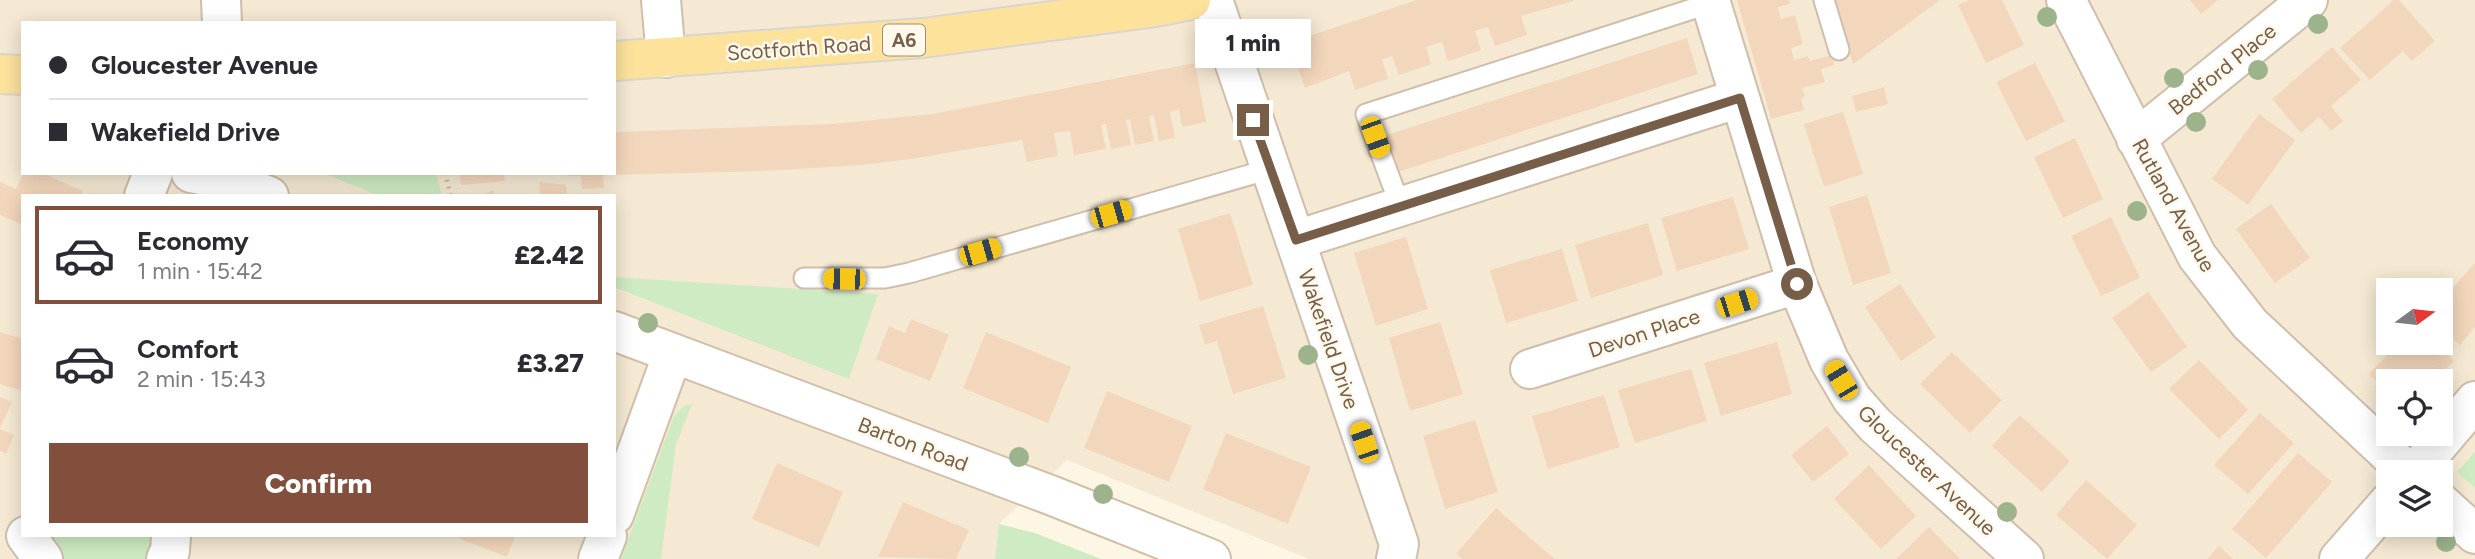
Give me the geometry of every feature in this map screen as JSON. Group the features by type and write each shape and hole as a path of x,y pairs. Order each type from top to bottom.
{"main road":[{"name":"Scotforth Road","path":"616,61 923,38 1191,0"},
{"path":"0,74 21,75"}],"street":[{"path":"221,0 222,21"},
{"path":"660,0 666,58"},
{"name":"Wakefield Drive","path":"1213,0 1399,544 1396,559"},
{"name":"Rutland Avenue","path":"2066,0 2197,256 2250,324 2395,460"},
{"name":"Bedford Place","path":"2136,139 2308,0"},
{"name":"Gloucester Avenue","path":"1710,1 1797,284 1829,360 1852,399 1875,425 2024,559"},
{"path":"1296,240 1740,98"},
{"path":"145,194 152,175"},
{"path":"210,175 229,177 265,194"},
{"name":"Devon Place","path":"1530,369 1797,284"},
{"name":"Barton Road","path":"616,332 1053,496 1211,559"},
{"path":"616,510 673,353"},
{"path":"2425,460 2475,401"},
{"path":"2453,514 2475,534"},
{"path":"2339,559 2376,517"},
{"path":"24,537 43,559"},
{"path":"166,559 170,551 171,537"},
{"path":"598,559 607,537"}],"lane":[{"path":"1824,0 1839,50"},
{"path":"1401,208 1366,114 1710,1"},
{"path":"804,278 874,279 909,273 1270,169"}],"path":[{"path":"446,175 450,194"}],"shaded area":[{"path":"0,0 2475,0 2475,559 1309,559 1067,460 999,524 995,559 0,559"}],"green space":[{"path":"328,175 437,175 441,194 374,194"},
{"path":"616,277 878,294 849,379 616,288"},
{"path":"692,404 676,444 661,559 621,559 674,416 684,406"},
{"path":"2475,452 2475,488 2457,472"},
{"path":"999,524 1035,533 1101,559 995,559"},
{"path":"41,537 153,537 150,559 54,559"}],"building":[{"path":"1417,0 1573,1 1521,16 1527,35 1495,46 1488,27 1475,31 1481,50 1448,61 1442,42 1426,47 1431,64 1399,75 1392,56 1382,59 1388,79 1355,90 1349,71 1305,88 1289,43"},
{"path":"1737,0 1789,0 1790,4 1778,7 1781,19 1795,15 1803,44 1791,48 1794,60 1808,56 1810,61 1832,55 1834,65 1821,69 1825,82 1802,88 1805,97 1801,98 1804,110 1771,119"},
{"path":"1833,0 1940,0 1853,64"},
{"path":"1969,0 2002,0 2024,45 1986,63 1958,5"},
{"path":"2190,0 2218,0 2201,14"},
{"path":"2394,0 2399,0 2435,41 2412,61 2403,51 2370,80 2340,48"},
{"path":"1687,38 1698,74 1389,175 1378,138"},
{"path":"2332,47 2361,80 2331,106 2343,121 2331,131 2319,117 2301,133 2272,99"},
{"path":"1195,63 1206,122 1182,127 1179,110 1170,112 1175,138 1159,141 1154,115 1149,116 1154,141 1135,145 1130,119 1126,120 1131,145 1111,149 1106,124 1101,125 1106,149 1074,155 1070,131 1054,133 1058,156 1027,162 1022,140 862,165 616,175 616,132 833,124 933,114"},
{"path":"2035,63 2065,121 2026,141 1996,82"},
{"path":"1884,87 1888,104 1856,112 1852,96"},
{"path":"1843,112 1863,174 1824,187 1804,124"},
{"path":"2259,114 2295,140 2248,205 2212,179"},
{"path":"2075,138 2103,199 2063,218 2034,157"},
{"path":"22,175 47,175 83,191 82,194 21,194 21,224 0,215 0,182 16,189"},
{"path":"459,175 504,175 505,181 461,185"},
{"path":"603,175 604,188 582,189 581,176 567,176"},
{"path":"539,182 566,185 567,194 540,194"},
{"path":"1867,195 1891,273 1853,285 1829,207"},
{"path":"1733,197 1749,249 1677,271 1661,218"},
{"path":"2271,204 2310,258 2275,283 2236,229"},
{"path":"1230,213 1253,285 1200,301 1178,229"},
{"path":"2111,217 2140,278 2101,296 2071,236"},
{"path":"1648,223 1663,275 1591,298 1575,245"},
{"path":"1406,237 1428,309 1376,326 1354,253"},
{"path":"1562,249 1578,301 1506,323 1490,270"},
{"path":"2475,263 2475,327 2460,345 2454,340 2454,286"},
{"path":"1900,284 1936,337 1901,361 1865,307"},
{"path":"2148,292 2187,347 2151,372 2112,318"},
{"path":"1263,306 1286,378 1233,394 1217,341 1205,345 1199,325"},
{"path":"911,319 949,335 930,381 876,359 889,326 905,333"},
{"path":"1440,322 1463,394 1410,411 1389,338"},
{"path":"0,332 21,338 21,390 0,384"},
{"path":"986,332 1071,367 1048,423 963,388"},
{"path":"1777,342 1792,394 1721,416 1704,363"},
{"path":"1952,352 2002,400 1970,433 1920,384"},
{"path":"2387,355 2448,355 2454,361 2446,369 2376,369 2376,381 2369,374"},
{"path":"2199,360 2248,410 2219,439 2169,389"},
{"path":"1691,369 1707,421 1635,443 1618,390"},
{"path":"1107,391 1192,426 1169,482 1084,448"},
{"path":"1604,395 1620,447 1548,469 1532,416"},
{"path":"0,397 12,402 0,428"},
{"path":"2260,413 2294,443 2248,494 2214,465"},
{"path":"2020,415 2070,461 2042,492 1992,446"},
{"path":"1475,420 1498,492 1445,509 1423,436"},
{"path":"1827,426 1849,454 1813,482 1791,455"},
{"path":"0,429 14,435 6,454 0,451"},
{"path":"1226,433 1311,467 1288,524 1203,489"},
{"path":"2298,453 2332,482 2266,558 2232,529"},
{"path":"777,463 843,492 819,547 752,519"},
{"path":"1869,465 1916,516 1881,549 1834,499"},
{"path":"2086,480 2137,525 2107,559 2056,515"},
{"path":"903,502 969,530 956,559 878,557"},
{"path":"1496,508 1555,559 1462,559 1456,554"},
{"path":"1929,527 1960,559 1896,559"},
{"path":"456,537 515,537 507,557"},
{"path":"2219,546 2233,559 2207,559"}],"route":[{"path":"1253,120 1296,240 1740,98 1797,284"}]}
